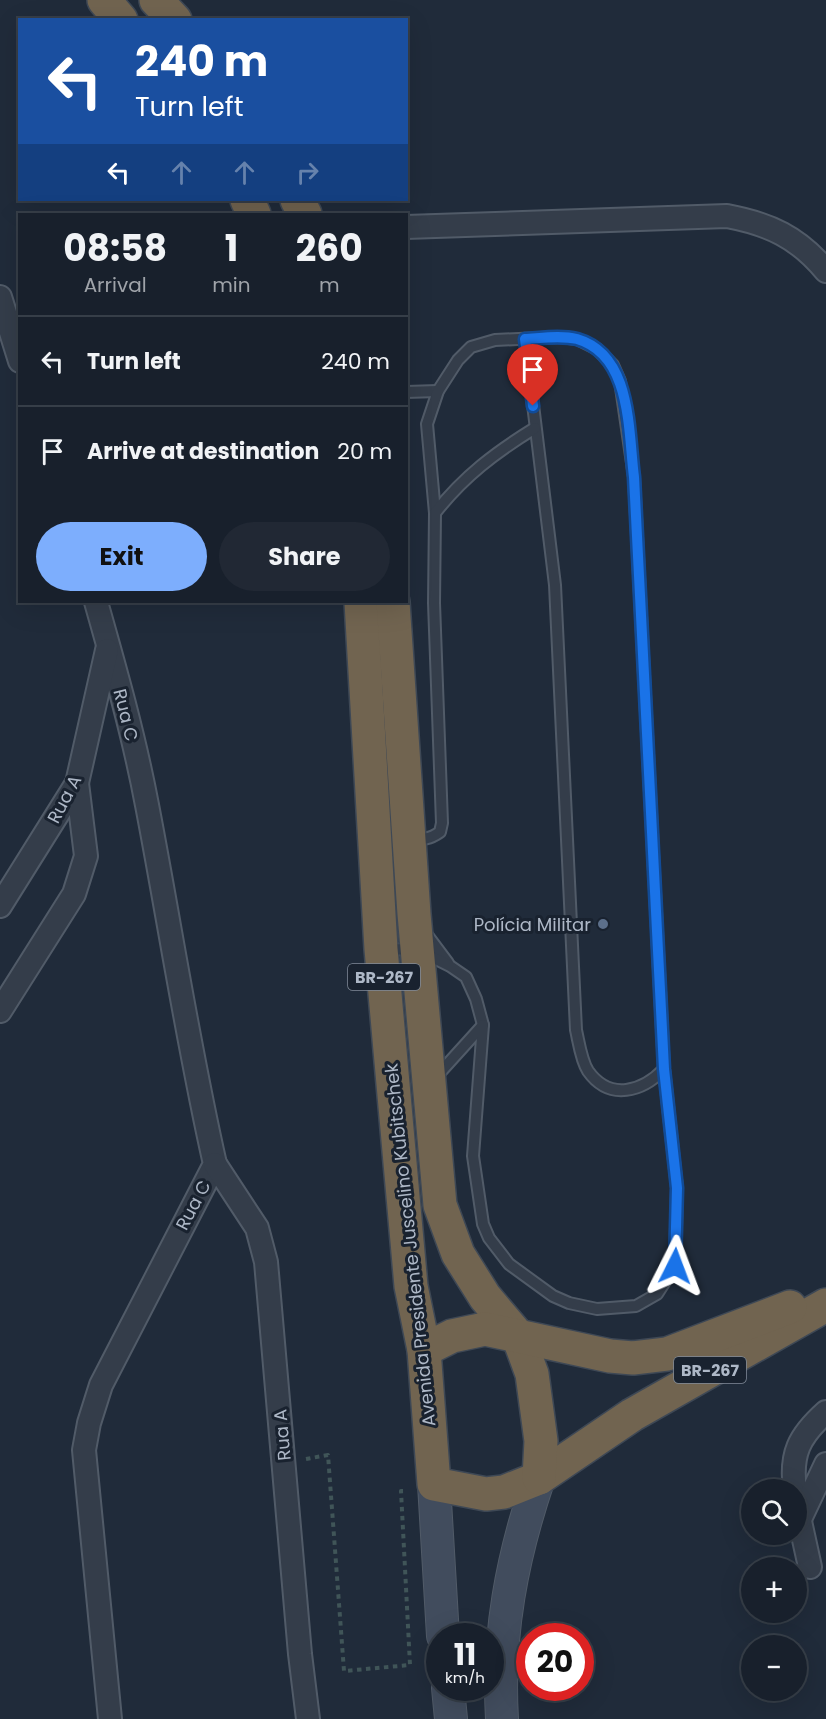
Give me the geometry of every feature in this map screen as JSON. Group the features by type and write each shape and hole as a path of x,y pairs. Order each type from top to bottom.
{"highway":[{"path":"104,0 119,18"},
{"path":"156,0 173,18"},
{"name":"Avenida Presidente Juscelino Kubitschek","path":"361,603 381,949 411,1286 424,1350 434,1484"},
{"name":"Avenida Presidente Juscelino Kubitschek","path":"393,603 414,914 440,1205 458,1254 485,1297 518,1336 532,1374 539,1407 541,1441 539,1478"},
{"name":"BR-267","path":"424,1350 470,1331 497,1330 610,1356 633,1358 667,1354 826,1296"},
{"name":"BR-267","path":"434,1484 486,1494 504,1492 539,1478 650,1404 826,1305"}],"main road":[{"name":"Avenida Presidente Juscelino Kubitschek","path":"502,1719 501,1665 513,1565 539,1478"},
{"name":"Avenida Presidente Juscelino Kubitschek","path":"434,1484 442,1623"},
{"path":"449,1701 450,1719"}],"street":[{"path":"408,228 727,216 765,225 790,238 805,247 826,271"},
{"path":"0,297 18,355"},
{"name":"Rua C","path":"96,603 147,805 195,1076 215,1164 101,1385 89,1423 85,1461 110,1719"},
{"name":"Rua A","path":"0,906 77,783 108,645"},
{"path":"0,1011 74,894 86,856 77,783"},
{"name":"Rua A","path":"215,1164 257,1228 266,1262 300,1654 308,1719"},
{"path":"794,1479 792,1467 806,1433 826,1412"},
{"path":"807,1497 826,1464"},
{"path":"805,1545 810,1567"}],"lane":[{"path":"525,339 555,585 576,1030 587,1069 597,1080 609,1086 627,1091 639,1089 651,1082 664,1069"},
{"path":"381,949 418,950 450,966 466,977 476,999 483,1024 473,1156 483,1224 489,1238 509,1264 553,1296 581,1307 612,1309 636,1306 657,1294 675,1266 677,1188 664,1069 634,477 620,381 613,365 597,349 577,339 495,340 471,347 458,360 438,391 427,424 435,513 434,603 442,824 440,832 428,839 410,837"},
{"path":"408,392 438,391"},
{"path":"435,513 473,470 535,428"},
{"path":"414,914 431,943 450,966"},
{"path":"428,1086 483,1024"}],"path":[{"path":"284,1462 328,1455 344,1671 410,1665"}],"place":[{"name":"Polícia Militar","path":"603,924"}],"route":[{"path":"533,406 525,339 560,337 577,339 597,349 613,365 620,381 634,477 664,1069 677,1188 675,1266"}]}
